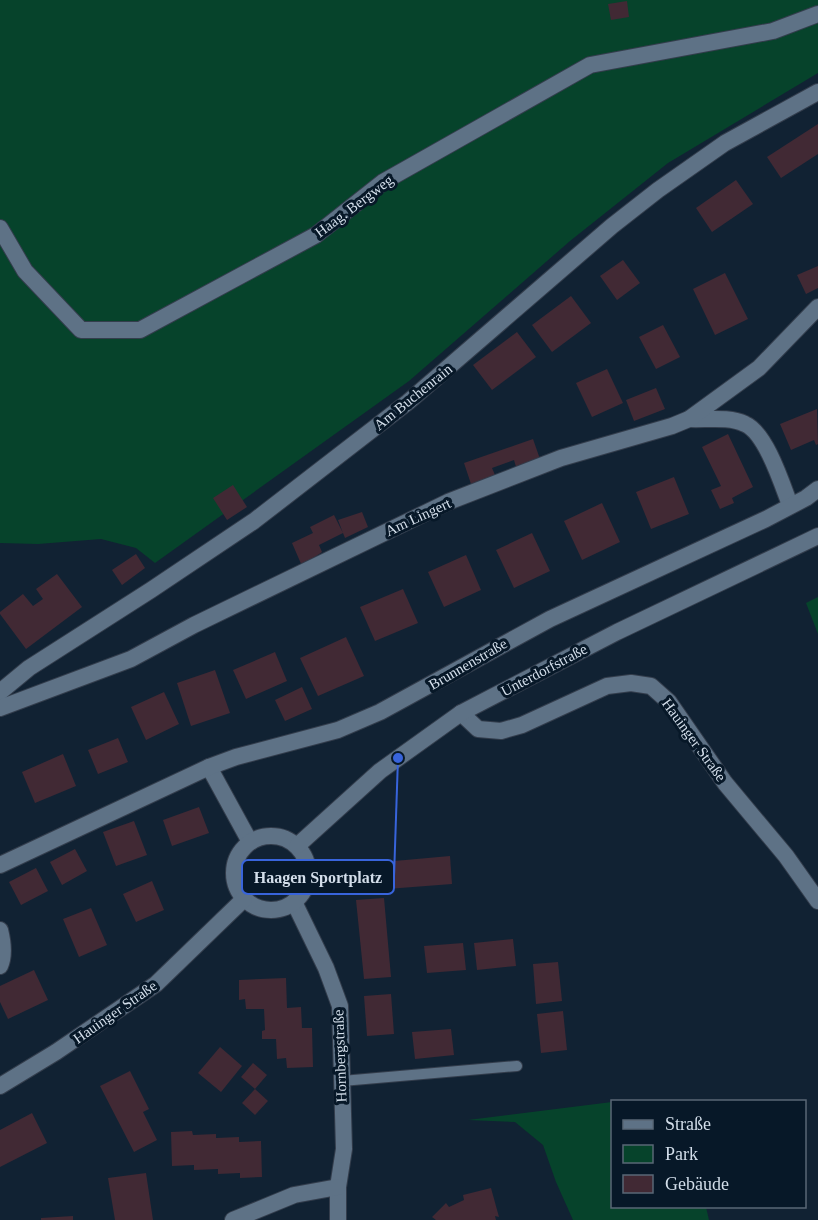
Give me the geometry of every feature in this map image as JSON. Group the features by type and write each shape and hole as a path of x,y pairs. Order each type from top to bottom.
{"street":[{"name":"Haag. Bergweg","path":"0,228 25,271 81,330 140,330 316,235 383,182 590,65 773,31 818,14"},
{"name":"Am Buchenrain","path":"0,692 29,668 254,521 408,402 612,226 658,190 725,143 818,92"},
{"name":"Am Lingert","path":"0,708 131,659 194,625 448,502 561,458 689,419 759,368 818,308"},
{"path":"689,419 732,420 746,424 757,432 790,505 818,489"},
{"name":"Brunnenstraße","path":"0,865 209,767 236,757 338,730 380,712 430,687 550,619 766,519 790,505"},
{"name":"Unterdorfstraße","path":"297,846 380,771 461,713 617,632 818,536"},
{"name":"Hauinger Straße","path":"461,713 478,729 501,731 522,725 607,687 631,683 651,686 669,702 725,783 786,856 818,901"},
{"path":"209,767 250,842"},
{"path":"266,836 283,838 297,846 306,859 308,875 304,890 294,902 278,909 260,908 244,899 236,885 234,869 239,853 250,842 266,836"},
{"name":"Hauinger Straße","path":"0,1086 56,1052 156,984 244,899"},
{"name":"Hornbergstraße","path":"294,902 326,968 340,1006 344,1149 338,1187 338,1220"},
{"path":"0,930 3,941 3,959 0,966"},
{"path":"233,1220 294,1195 338,1187"}],"lane":[{"path":"342,1081 517,1066"}],"green space":[{"path":"0,0 818,0 818,73 668,163 570,241 409,381 155,563 136,548 101,539 38,544 0,543"},
{"path":"818,597 818,634 806,603"},
{"path":"611,1102 611,1208 706,1208 709,1220 573,1220 543,1145 515,1122 468,1120"}],"building":[{"path":"627,1 629,17 611,20 608,4"},
{"path":"818,124 818,154 781,178 767,157"},
{"path":"736,180 753,204 712,232 696,208"},
{"path":"623,260 640,283 617,300 600,276"},
{"path":"818,266 818,288 806,294 797,275"},
{"path":"725,273 748,319 715,335 693,289"},
{"path":"571,296 591,323 552,352 532,325"},
{"path":"663,325 680,357 656,369 639,337"},
{"path":"517,332 536,357 492,390 473,365"},
{"path":"607,369 623,403 592,417 576,383"},
{"path":"656,388 665,409 634,421 626,400"},
{"path":"817,409 818,444 816,445 814,440 791,450 780,424"},
{"path":"728,434 753,487 732,498 734,503 720,509 711,490 721,486 702,447"},
{"path":"533,439 540,459 516,467 514,460 492,468 495,475 471,484 464,463"},
{"path":"674,477 689,514 651,529 636,492"},
{"path":"233,485 247,507 227,520 213,498"},
{"path":"602,503 620,542 582,560 564,521"},
{"path":"362,512 368,527 345,538 338,520"},
{"path":"334,515 343,533 319,545 322,552 302,566 292,543 313,533 310,527"},
{"path":"532,533 550,571 514,588 496,550"},
{"path":"136,554 145,568 122,585 112,570"},
{"path":"466,555 481,590 444,607 428,572"},
{"path":"57,574 82,607 26,649 0,612 23,594 33,606 43,599 36,589"},
{"path":"403,589 418,623 375,641 360,607"},
{"path":"346,637 364,676 318,696 300,658"},
{"path":"275,652 287,681 246,699 233,670"},
{"path":"215,670 230,713 191,726 177,683"},
{"path":"302,687 312,709 285,721 275,700"},
{"path":"164,692 179,724 146,740 131,707"},
{"path":"118,738 128,762 98,774 88,750"},
{"path":"63,754 76,786 35,803 22,772"},
{"path":"199,807 209,833 172,846 163,820"},
{"path":"134,821 147,855 116,866 103,832"},
{"path":"75,849 87,871 62,885 50,862"},
{"path":"450,856 452,884 374,890 372,863"},
{"path":"36,868 48,891 21,905 9,882"},
{"path":"152,881 164,910 136,922 123,894"},
{"path":"384,898 391,977 364,979 356,900"},
{"path":"91,908 107,945 79,957 63,919"},
{"path":"513,939 516,966 477,970 474,943"},
{"path":"463,943 466,970 427,973 424,946"},
{"path":"558,962 562,1001 536,1004 533,964"},
{"path":"34,970 48,1000 8,1019 0,1002 0,986"},
{"path":"286,978 287,1008 301,1007 302,1028 312,1028 313,1067 287,1068 286,1058 277,1059 276,1039 262,1039 262,1031 265,1030 264,1009 246,1009 245,999 239,1000 239,980"},
{"path":"391,994 394,1034 367,1036 364,996"},
{"path":"563,1011 567,1050 541,1053 537,1014"},
{"path":"451,1029 454,1055 415,1059 412,1032"},
{"path":"220,1047 242,1066 221,1092 198,1073"},
{"path":"253,1063 267,1075 255,1089 241,1077"},
{"path":"130,1071 149,1109 143,1112 157,1140 134,1152 100,1086"},
{"path":"255,1089 268,1101 255,1115 242,1103"},
{"path":"32,1113 47,1143 0,1167 0,1130"},
{"path":"192,1131 193,1135 216,1134 216,1138 239,1137 239,1142 261,1141 262,1177 240,1178 240,1173 218,1174 218,1169 194,1170 194,1165 172,1166 171,1132"},
{"path":"146,1173 153,1220 115,1220 108,1178"},
{"path":"491,1188 499,1217 495,1216 496,1220 436,1220 432,1217 446,1203 449,1207 464,1200 463,1195"},
{"path":"73,1216 73,1220 41,1220 41,1218"}],"place":[{"name":"Haagen Sportplatz","path":"398,758"}]}
